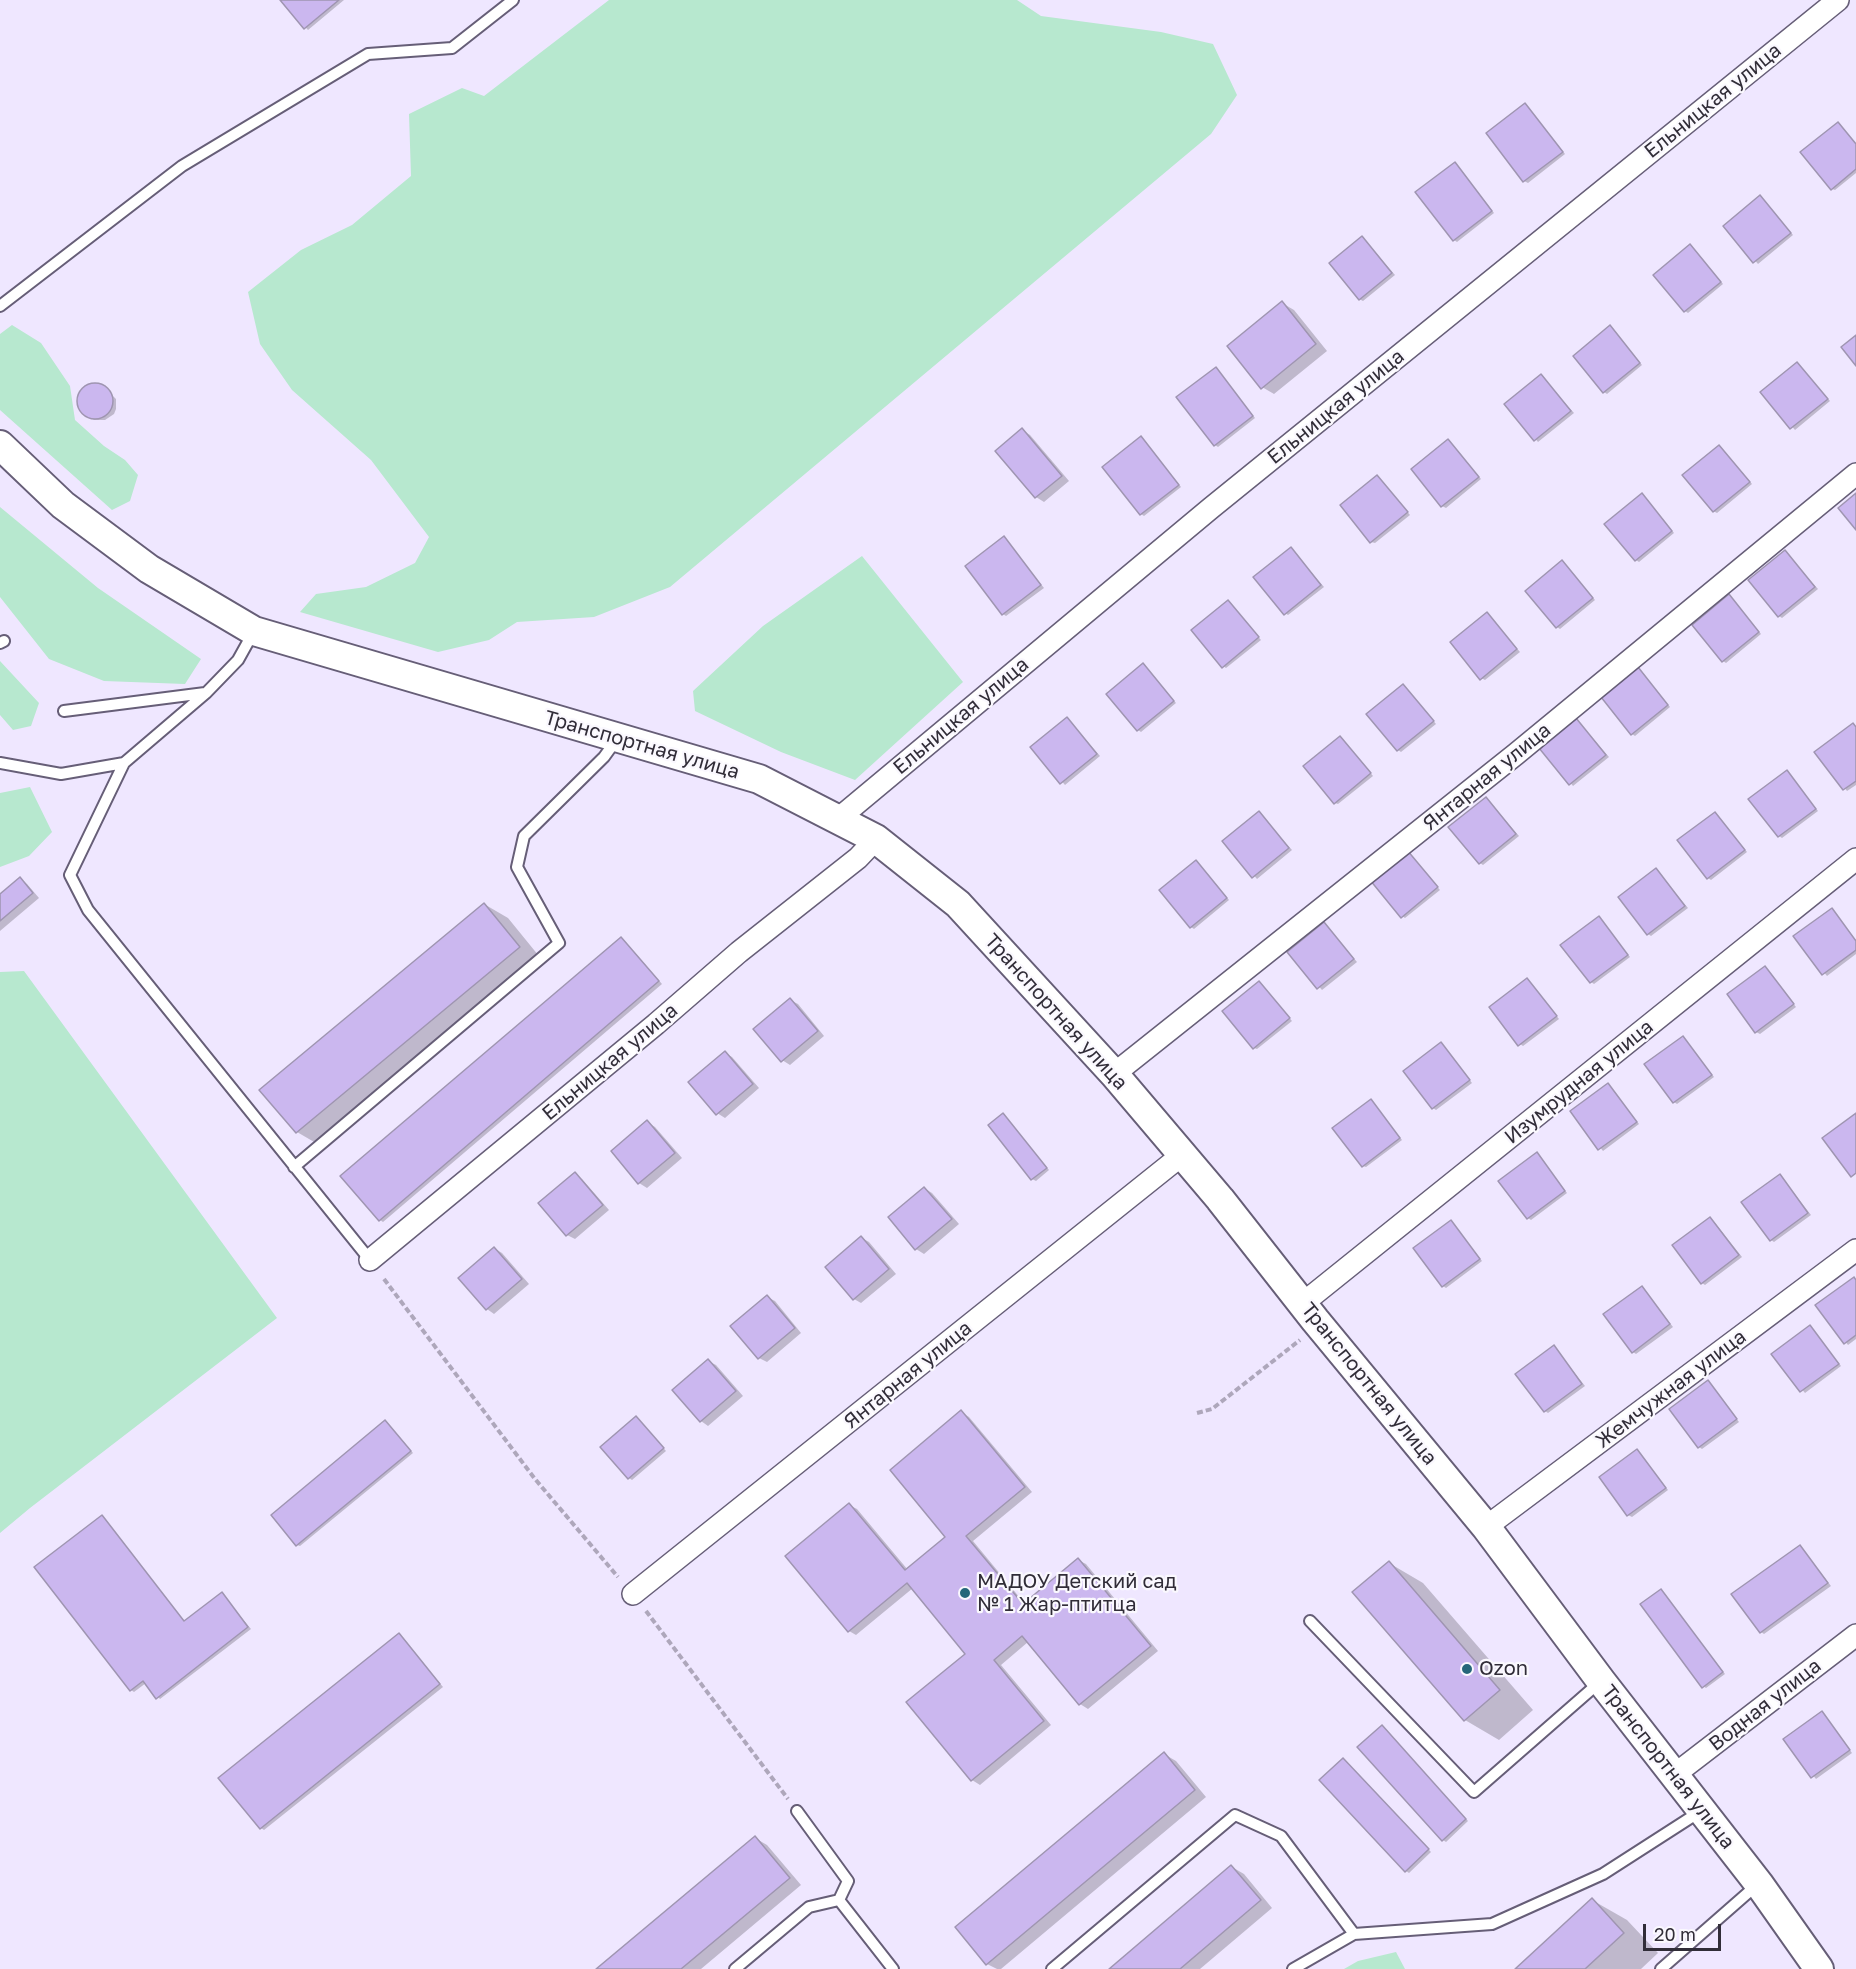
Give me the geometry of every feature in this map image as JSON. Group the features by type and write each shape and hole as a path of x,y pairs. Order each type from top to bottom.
{"street":[{"name":"Ельницкая улица","path":"838,819 1220,500 1838,0"},
{"name":"Транспортная улица","path":"0,445 63,505 149,569 254,631 759,779 876,839 958,904 1114,1074 1220,1199 1302,1304 1486,1527 1820,1969"},
{"name":"Янтарная улица","path":"1114,1074 1516,754 1856,474"},
{"name":"Ельницкая улица","path":"370,1260 657,1024 739,952 858,858 876,839"},
{"name":"Изумрудная улица","path":"1302,1304 1856,860"},
{"name":"Янтарная улица","path":"633,1594 1182,1155"},
{"name":"Жемчужная улица","path":"1486,1527 1856,1250"},
{"name":"Водная улица","path":"1674,1775 1856,1635"}],"lane":[{"path":"0,306 182,166 368,54 452,48 513,0"},
{"path":"254,631 238,660 206,693 124,763 70,875 88,910 370,1260"},
{"path":"64,711 206,693"},
{"path":"294,1167 560,943 517,867 524,837 604,756 618,738"},
{"path":"0,763 61,774 124,763"},
{"path":"1310,1621 1474,1792 1601,1681"},
{"path":"1293,1969 1354,1934 1492,1923 1603,1874 1702,1810"},
{"path":"797,1811 848,1881 839,1900"},
{"path":"1052,1969 1235,1815 1281,1836 1354,1934"},
{"path":"1661,1969 1758,1884"},
{"path":"735,1969 809,1907 839,1900"},
{"path":"839,1900 893,1969"}],"path":[{"path":"370,1260 535,1479 633,1594 797,1811"},
{"path":"1197,1413 1212,1409 1305,1336"}],"green space":[{"path":"609,0 1017,0 1041,16 1161,32 1213,44 1237,95 1211,134 670,587 594,617 517,622 489,640 438,652 300,612 316,594 366,587 415,563 429,537 371,460 292,390 260,344 248,292 301,250 352,225 411,176 409,114 462,88 484,96"},
{"path":"12,325 41,343 70,386 75,420 104,446 125,460 138,475 130,501 112,510 0,410 0,334"},
{"path":"0,507 98,588 201,659 185,684 104,681 49,659 0,597"},
{"path":"862,556 963,682 855,780 781,752 695,711 693,691 763,626"},
{"path":"0,661 39,703 31,726 13,730 0,715"},
{"path":"30,787 52,832 29,856 0,867 0,793"},
{"path":"24,971 277,1318 0,1533 0,972"},
{"path":"1396,1952 1405,1969 1344,1969 1358,1961"}],"building":[{"path":"280,0 339,0 304,29"},
{"path":"1525,103 1563,152 1523,182 1486,133"},
{"path":"1838,122 1856,144 1856,169 1831,190 1800,152"},
{"path":"1455,162 1492,211 1453,241 1415,192"},
{"path":"1760,195 1791,233 1753,263 1723,226"},
{"path":"1362,236 1392,273 1359,300 1329,263"},
{"path":"1690,244 1721,282 1684,312 1653,275"},
{"path":"1282,301 1316,344 1261,389 1227,346"},
{"path":"1610,325 1640,363 1603,393 1573,356"},
{"path":"1856,335 1856,366 1841,347"},
{"path":"1797,362 1828,399 1790,429 1760,392"},
{"path":"1216,367 1253,416 1214,446 1176,397"},
{"path":"1541,374 1571,411 1534,441 1504,404"},
{"path":"95,383 108,388 113,401 108,414 95,419 82,414 77,401 82,388"},
{"path":"1022,428 1062,476 1035,498 995,451"},
{"path":"1141,436 1179,485 1140,515 1102,467"},
{"path":"1448,439 1479,477 1441,507 1411,469"},
{"path":"1719,445 1750,482 1713,512 1682,475"},
{"path":"1377,475 1408,512 1370,543 1340,505"},
{"path":"1642,493 1672,531 1635,561 1604,524"},
{"path":"1856,493 1856,530 1838,508"},
{"path":"1004,536 1041,585 1002,615 965,566"},
{"path":"1291,547 1321,585 1284,615 1253,577"},
{"path":"1785,550 1815,587 1778,617 1748,580"},
{"path":"1562,560 1593,598 1556,628 1525,591"},
{"path":"1729,594 1759,632 1722,662 1692,625"},
{"path":"1228,600 1259,637 1222,668 1191,630"},
{"path":"1487,612 1517,649 1480,680 1450,642"},
{"path":"1143,663 1174,701 1137,731 1106,694"},
{"path":"1638,667 1668,705 1631,735 1601,697"},
{"path":"1403,684 1434,721 1397,751 1366,714"},
{"path":"1067,717 1097,754 1060,784 1030,747"},
{"path":"1576,718 1606,755 1569,785 1539,748"},
{"path":"1853,723 1856,727 1856,781 1843,790 1814,752"},
{"path":"1340,736 1371,773 1334,804 1303,766"},
{"path":"1787,770 1816,809 1778,837 1748,799"},
{"path":"1486,797 1516,834 1479,864 1448,827"},
{"path":"1259,811 1289,848 1252,878 1222,841"},
{"path":"1715,812 1745,850 1707,879 1677,840"},
{"path":"1407,850 1438,887 1401,918 1370,880"},
{"path":"1196,860 1227,898 1190,928 1159,890"},
{"path":"1656,868 1685,906 1647,935 1618,897"},
{"path":"20,877 33,893 0,921 0,894"},
{"path":"484,903 520,947 296,1133 259,1090"},
{"path":"1832,908 1856,941 1856,950 1822,975 1793,936"},
{"path":"1599,916 1628,955 1590,983 1560,945"},
{"path":"1324,922 1354,959 1317,989 1287,952"},
{"path":"621,937 659,981 379,1221 340,1176"},
{"path":"1765,966 1794,1004 1755,1033 1727,994"},
{"path":"1527,978 1557,1016 1518,1046 1489,1007"},
{"path":"1259,981 1290,1018 1253,1049 1222,1011"},
{"path":"790,998 818,1031 781,1062 753,1029"},
{"path":"1683,1036 1712,1075 1673,1103 1644,1064"},
{"path":"1441,1042 1470,1080 1432,1109 1403,1071"},
{"path":"725,1051 753,1084 716,1115 688,1082"},
{"path":"1608,1083 1637,1122 1598,1150 1570,1111"},
{"path":"1371,1099 1400,1138 1362,1167 1332,1128"},
{"path":"1003,1113 1047,1168 1031,1180 988,1125"},
{"path":"1856,1113 1856,1173 1851,1177 1822,1138"},
{"path":"647,1120 675,1153 638,1184 611,1151"},
{"path":"1537,1152 1565,1191 1527,1219 1498,1181"},
{"path":"575,1172 603,1205 566,1236 538,1203"},
{"path":"1780,1174 1808,1213 1770,1241 1741,1202"},
{"path":"924,1187 952,1219 915,1250 888,1217"},
{"path":"1710,1217 1739,1255 1701,1284 1672,1245"},
{"path":"1451,1220 1480,1259 1442,1287 1413,1248"},
{"path":"861,1236 889,1269 853,1300 825,1267"},
{"path":"494,1247 522,1279 486,1310 458,1278"},
{"path":"1854,1277 1856,1280 1856,1335 1844,1344 1815,1305"},
{"path":"1642,1286 1670,1324 1632,1353 1603,1314"},
{"path":"767,1295 795,1328 758,1359 730,1326"},
{"path":"1810,1325 1839,1364 1800,1392 1771,1354"},
{"path":"1554,1345 1582,1384 1544,1412 1515,1374"},
{"path":"708,1359 736,1391 700,1422 672,1390"},
{"path":"1708,1380 1737,1419 1698,1448 1669,1409"},
{"name":"МАДОУ Детский сад № 1 Жар-птитца","path":"961,1410 1025,1487 966,1536 1023,1604 1078,1558 1151,1646 1079,1705 1022,1636 994,1660 1044,1721 971,1781 906,1702 965,1654 907,1583 848,1632 785,1556 849,1503 905,1570 945,1537 890,1470"},
{"path":"636,1416 664,1448 628,1479 600,1447"},
{"path":"385,1420 411,1451 296,1546 271,1515"},
{"path":"1637,1449 1666,1488 1627,1516 1599,1477"},
{"path":"102,1515 184,1621 222,1592 248,1627 156,1699 143,1681 130,1691 34,1567"},
{"path":"1800,1545 1828,1583 1760,1633 1731,1594"},
{"path":"1389,1561 1500,1690 1464,1721 1352,1592"},
{"path":"1661,1589 1723,1672 1702,1688 1640,1604"},
{"path":"399,1633 440,1684 260,1829 218,1778"},
{"path":"1822,1711 1850,1750 1811,1778 1783,1739"},
{"path":"1382,1725 1466,1819 1442,1841 1357,1747"},
{"path":"1164,1752 1195,1790 986,1965 955,1927"},
{"path":"1343,1758 1429,1849 1405,1872 1319,1780"},
{"path":"755,1836 790,1878 681,1969 596,1969"},
{"path":"1231,1865 1261,1900 1180,1969 1109,1969"},
{"path":"1592,1898 1624,1933 1585,1969 1515,1969"}],"place":[{"name":"МАДОУ Детский сад № 1 Жар-птитца","path":"965,1593"},
{"name":"Ozon","path":"1467,1669"}]}
